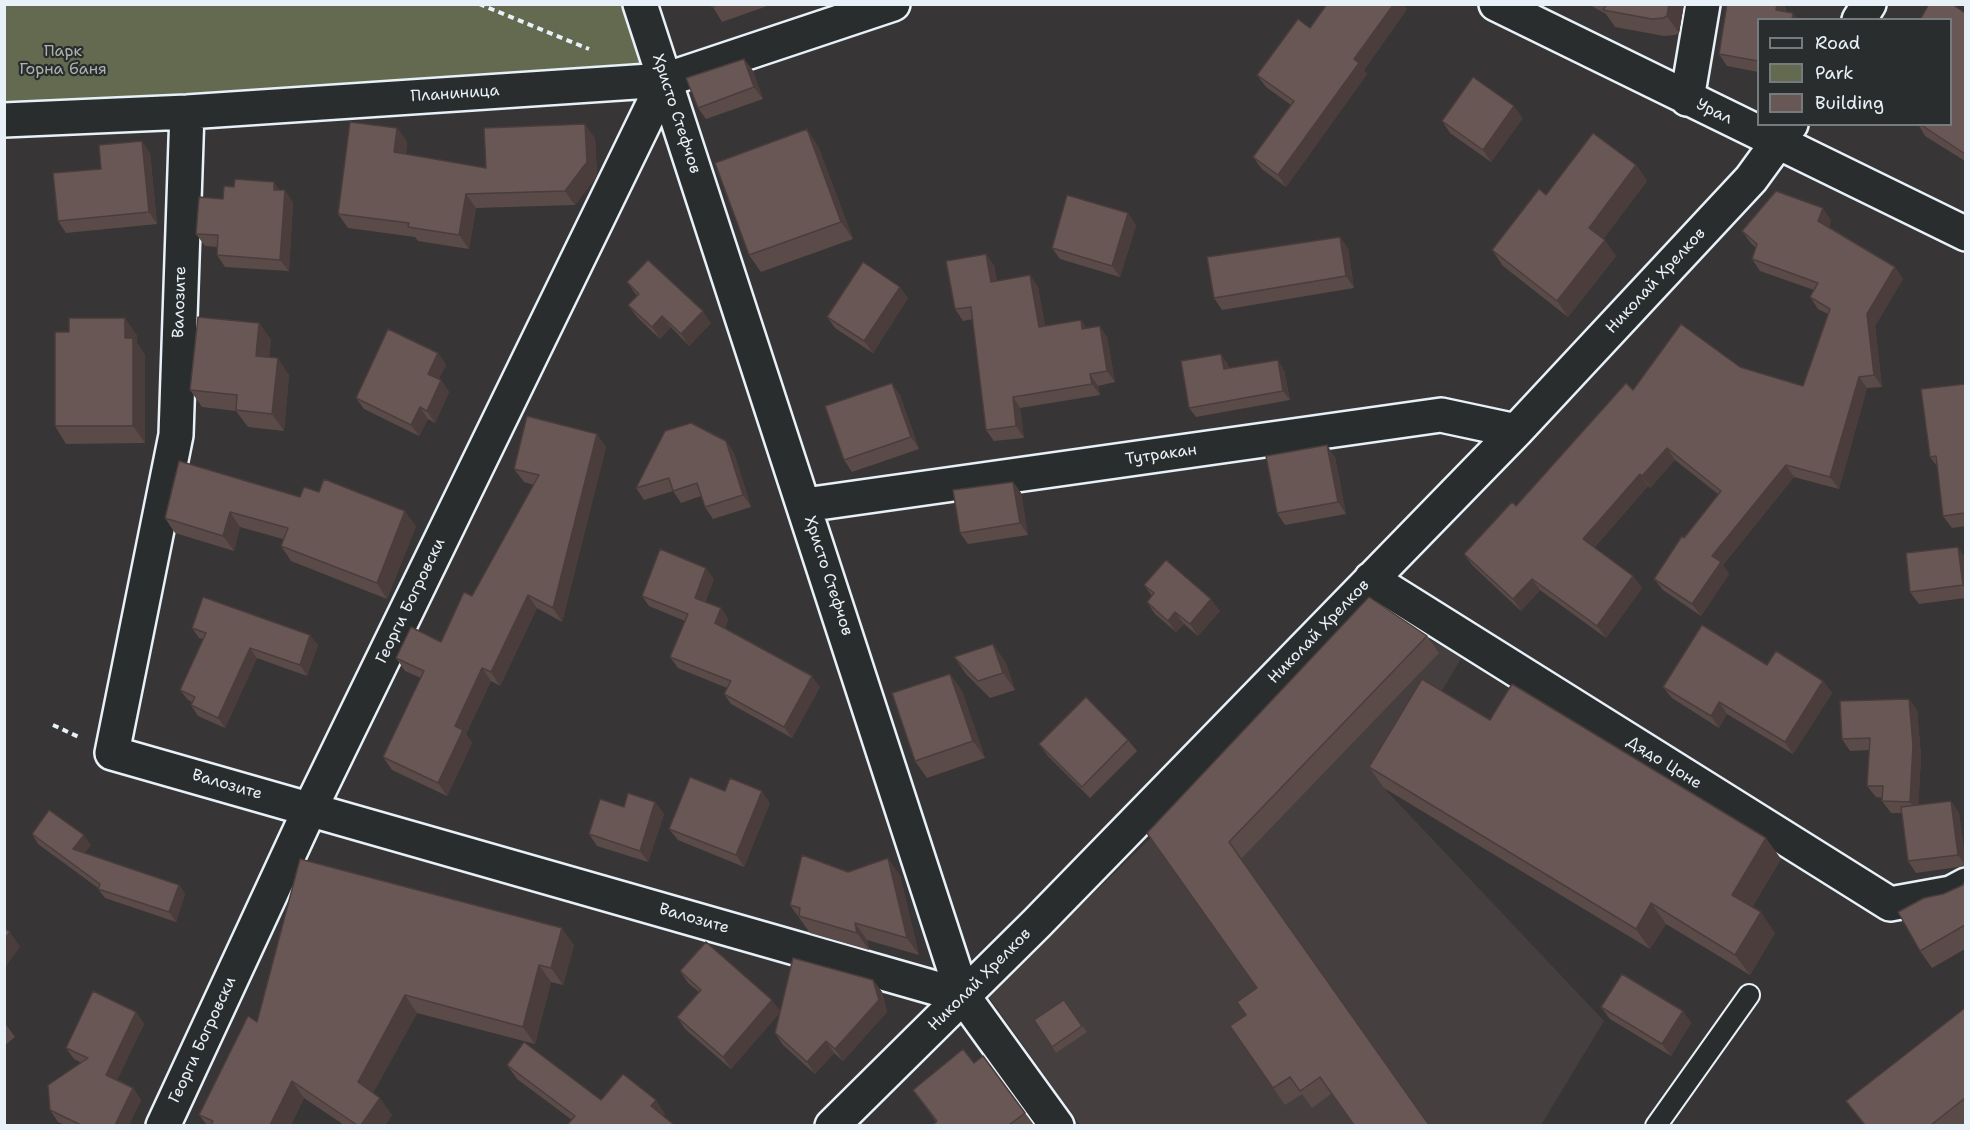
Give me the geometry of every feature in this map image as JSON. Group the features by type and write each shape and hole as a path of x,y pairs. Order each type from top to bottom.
{"street":[{"name":"Христо Стефчов","path":"640,4 963,996 1057,1125"},
{"name":"Планиница","path":"4,120 187,112 665,80 893,4"},
{"name":"Урал","path":"1496,4 1687,99 1757,124"},
{"path":"1687,99 1703,4"},
{"path":"1860,18 1869,4"},
{"name":"Георги Богровски","path":"163,1125 310,809 665,80"},
{"name":"Валозите","path":"187,112 176,435 112,753 963,996"},
{"name":"Урал","path":"1763,126 1785,134 1965,234"},
{"name":"Николай Хрелков","path":"832,1125 963,996 1516,431 1751,179 1785,134"},
{"name":"Тутракан","path":"805,505 1441,415 1516,431"},
{"name":"Дядо Цоне","path":"1371,579 1890,904 1951,893 1965,885"}],"lane":[{"path":"1656,1125 1749,995"}],"path":[{"path":"479,4 599,53"}],"shaded area":[{"path":"1381,614 1462,657 1384,788 1604,1021 1541,1125 1081,1126 988,996"}],"green space":[{"name":"Парк Горна баня","path":"4,5 640,5 665,80 5,120"}],"building":[{"path":"1327,4 1394,4 1354,59 1359,63 1278,175 1253,157 1294,101 1257,75 1298,19 1310,28"},
{"path":"1607,4 1669,4 1667,16 1652,19 1603,10"},
{"path":"1727,4 1777,4 1776,10 1793,13 1792,18 1757,18 1757,61 1719,54"},
{"path":"1929,4 1952,4 1965,13 1965,154 1923,126 1952,126 1952,18 1921,18"},
{"path":"744,59 754,87 698,108 686,78"},
{"path":"1473,77 1514,106 1483,150 1442,121"},
{"path":"350,122 397,128 394,152 486,168 484,128 585,124 587,162 565,191 466,194 459,235 408,227 409,223 338,214"},
{"path":"807,129 841,222 749,255 715,163"},
{"path":"1593,133 1636,165 1589,228 1605,240 1557,301 1492,250 1539,189 1546,195"},
{"path":"142,141 149,212 58,221 53,173 101,169 99,145"},
{"path":"235,179 274,182 274,190 285,190 280,260 217,255 218,235 196,234 199,197 223,199 224,186 234,187"},
{"path":"1776,191 1823,208 1818,221 1895,267 1867,314 1874,375 1859,377 1830,477 1786,465 1712,556 1721,562 1692,604 1654,579 1682,536 1684,538 1721,491 1667,448 1642,476 1640,474 1583,539 1633,576 1597,626 1532,579 1513,599 1464,554 1512,502 1516,506 1626,383 1633,390 1681,324 1740,367 1803,386 1830,309 1810,297 1818,283 1752,259 1757,244 1742,231"},
{"path":"1067,195 1128,213 1112,266 1052,248"},
{"path":"1340,237 1346,276 1214,298 1207,257"},
{"path":"986,254 991,282 1030,275 1039,327 1081,320 1082,329 1100,326 1107,371 1090,374 1092,384 1013,397 1016,426 986,430 971,307 955,309 946,261"},
{"path":"648,260 703,311 681,334 662,316 652,327 628,305 639,294 627,282"},
{"path":"863,262 900,287 864,341 827,317"},
{"path":"198,317 259,323 256,356 278,358 272,414 236,410 237,395 190,390"},
{"path":"69,318 125,318 125,338 133,338 133,426 55,426 55,332 69,332"},
{"path":"388,329 438,353 428,374 441,380 427,411 420,407 411,425 356,398"},
{"path":"1221,354 1224,369 1278,360 1283,391 1189,408 1181,361"},
{"path":"892,383 911,437 844,460 825,406"},
{"path":"1965,384 1965,513 1943,516 1936,456 1930,457 1921,389"},
{"path":"527,416 597,434 553,608 528,595 491,672 482,668 455,726 463,730 438,783 383,757 424,671 396,658 411,627 441,642 464,592 472,596 539,475 514,469"},
{"path":"691,423 726,441 743,495 705,507 697,483 673,491 669,478 636,488 665,431"},
{"path":"1327,445 1338,502 1277,513 1266,456"},
{"path":"179,461 300,497 304,487 319,492 324,479 405,511 377,583 281,546 288,528 230,512 223,536 165,518"},
{"path":"1013,482 1020,523 960,533 953,490"},
{"path":"1958,547 1963,585 1910,592 1906,553"},
{"path":"660,549 706,568 695,598 721,608 715,623 812,676 784,727 724,694 731,681 670,657 688,614 642,596"},
{"path":"1166,560 1211,599 1190,624 1175,612 1168,621 1147,602 1154,593 1144,585"},
{"path":"203,597 310,635 300,665 250,648 218,718 191,705 195,697 180,690 206,633 192,628"},
{"path":"1369,597 1427,636 1229,842 1429,1125 1354,1125 1320,1077 1300,1091 1290,1077 1273,1088 1230,1026 1246,1015 1237,1002 1257,988 1147,833"},
{"path":"1702,625 1767,665 1776,651 1823,681 1785,742 1719,702 1711,716 1663,687"},
{"path":"993,644 1003,673 978,681 954,657"},
{"path":"950,674 973,741 915,761 892,693"},
{"path":"1422,679 1490,720 1512,684 1766,838 1732,895 1761,912 1735,955 1651,903 1636,929 1369,767"},
{"path":"1086,697 1128,740 1082,787 1039,744"},
{"path":"1909,699 1913,745 1910,802 1882,801 1883,786 1867,786 1870,738 1842,739 1840,701"},
{"path":"690,777 725,791 730,778 762,791 736,855 669,829"},
{"path":"628,793 655,802 640,851 589,834 600,799 624,807"},
{"path":"1951,801 1958,855 1908,861 1901,807"},
{"path":"49,810 84,835 73,849 179,885 169,912 98,889 100,884 32,834"},
{"path":"802,855 848,872 888,858 907,938 855,923 857,933 799,916 800,908 790,905"},
{"path":"300,859 562,928 551,968 539,965 523,1027 405,995 358,1082 380,1098 361,1125 357,1125 292,1081 270,1125 211,1125 213,1121 199,1115 248,1016 257,1022"},
{"path":"1965,881 1965,925 1920,951 1898,912 1924,898 1943,894 1963,885"},
{"path":"4,928 10,932 4,940"},
{"path":"706,942 772,1000 723,1057 677,1017 701,990 680,971"},
{"path":"793,958 873,980 879,1000 835,1049 826,1041 807,1062 775,1033"},
{"path":"1622,974 1683,1011 1662,1044 1601,1007"},
{"path":"93,991 136,1012 106,1075 133,1088 115,1125 81,1125 50,1110 48,1085 88,1058 66,1048"},
{"path":"1064,1000 1082,1026 1052,1047 1034,1020"},
{"path":"1965,1008 1965,1098 1931,1125 1865,1125 1846,1101"},
{"path":"524,1042 601,1100 623,1074 656,1100 651,1106 673,1124 567,1125 575,1116 507,1065"},
{"path":"963,1049 974,1063 983,1056 1025,1113 1009,1125 933,1125 937,1121 913,1090"}]}
